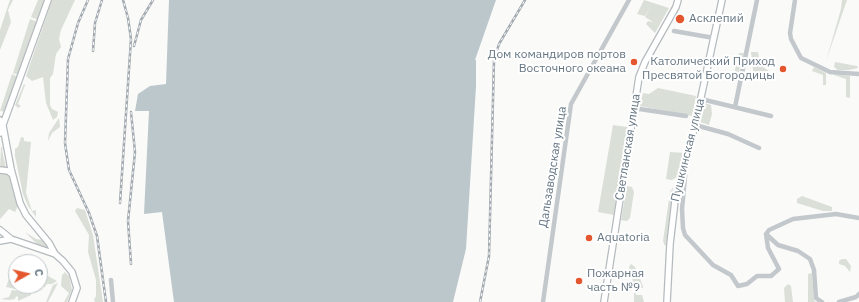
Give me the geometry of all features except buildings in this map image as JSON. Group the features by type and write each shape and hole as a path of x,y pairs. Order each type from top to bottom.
{"main road":[{"path":"0,133 48,0"},
{"name":"Светланская улица","path":"604,302 633,108 640,75 645,62 676,7 678,0"},
{"name":"Пушкинская улица","path":"667,302 672,223 680,180 686,164 696,125 722,0"},
{"path":"0,120 3,126 12,175 19,200 26,215 49,243 55,254 68,266 74,276 77,292 72,302"},
{"path":"0,170 8,171 12,175"},
{"path":"0,230 11,239 55,254"},
{"path":"0,241 11,239"}],"street":[{"name":"Дальзаводская улица","path":"544,302 564,144 571,104 629,0"},
{"path":"735,108 757,0"},
{"path":"795,0 790,35 801,58 830,72 859,74"},
{"path":"674,31 714,38"},
{"path":"701,99 771,116"},
{"path":"633,108 686,116"},
{"path":"696,125 728,134 759,148"},
{"path":"686,164 682,208 685,235 713,265 731,275 738,286 747,284 757,276 771,276 779,269 768,248 766,234 769,230 794,219 836,214 859,218"},
{"path":"766,234 778,245 798,251 810,259 814,270 816,298 822,302"},
{"path":"110,280 113,302"},
{"path":"839,302 856,297 859,294"}],"shaded area":[{"path":"10,0 13,0 8,10 11,22 0,50 0,30"},
{"path":"38,0 45,0 38,20 31,17"},
{"path":"52,0 75,0 61,30 59,39 61,47 56,54 53,74 50,78 50,105 52,109 58,112 57,117 53,120 46,103 43,77 32,81 26,76"},
{"path":"169,0 496,0 475,60 476,86 466,249 453,302 174,302 162,212 144,214 149,111 135,111 138,94 150,86 166,84"},
{"path":"644,0 669,8 655,33 646,24 648,21 653,22 645,17 652,5 645,16 637,14"},
{"path":"842,0 847,0 826,61 841,9"},
{"path":"30,19 38,22 18,75 13,73"},
{"path":"751,52 758,52 760,65 769,71 761,75 761,81 753,70"},
{"path":"739,53 744,53 740,62 739,75 734,74"},
{"path":"835,62 857,66 858,68 838,70 834,67"},
{"path":"814,67 826,73 826,85 823,85 823,75 812,71"},
{"path":"12,74 18,77 6,112 0,111"},
{"path":"834,74 850,76 850,98 846,97 846,79"},
{"path":"24,84 25,85 18,104 21,106 18,108 15,105"},
{"path":"658,88 696,96 692,116 640,106 643,93 649,94"},
{"path":"704,103 711,105 712,114 709,125 700,122"},
{"path":"59,118 60,127 52,133 48,141 49,133"},
{"path":"613,125 627,127 614,215 598,212"},
{"path":"21,137 24,138 24,141 31,142 26,193 32,211 36,210 36,217 28,206 23,194 15,156 15,149 18,147"},
{"path":"1,146 3,149 6,168 0,168"},
{"path":"670,152 686,153 679,176 672,180 666,179"},
{"path":"0,171 9,174 18,206 15,212 9,209 0,219"},
{"path":"627,186 632,187 634,192 630,218 627,221 621,220"},
{"path":"673,187 665,246 663,241 670,192"},
{"path":"802,196 832,207 832,211 823,211 797,203 797,199"},
{"path":"77,208 85,210 93,235 103,302 95,302 94,300 96,296 96,280 88,252 89,235 75,211"},
{"path":"25,232 36,239 42,240 50,247 49,250 39,246"},
{"path":"846,259 851,266 850,272 845,266 839,264 839,261"},
{"path":"631,264 635,267 643,286 643,288 636,288 636,295 642,295 644,302 634,302 634,285 629,267"},
{"path":"65,272 69,276 72,290 67,302 64,302 69,293 61,286 62,275"},
{"path":"812,273 814,300 816,302 808,302 808,274"},
{"path":"48,276 57,281 52,284 48,284"},
{"path":"58,283 48,302 46,302 53,285"},
{"path":"788,284 791,286 793,302 785,302 784,288"},
{"path":"10,294 31,294 18,301 18,297 16,296 15,299 1,299 9,297"}],"railway":[{"path":"88,0 78,23 68,59 65,143 69,170 89,213 97,236 106,302"},
{"path":"93,51 95,23 102,0"},
{"path":"120,203 131,39 128,18 123,0"},
{"path":"134,46 141,20 153,0"},
{"path":"480,302 489,256 494,60 499,44 525,0"},
{"path":"131,112 135,152 128,221 131,264"}],"place":[{"name":"Асклепий","path":"680,19"},
{"name":"Дом командиров портов Восточного океана","path":"634,62"},
{"name":"Католический Приход Пресвятой Богородицы","path":"783,69"},
{"name":"Aquatoria","path":"589,238"},
{"name":"Пожарная часть №9","path":"579,281"}]}
